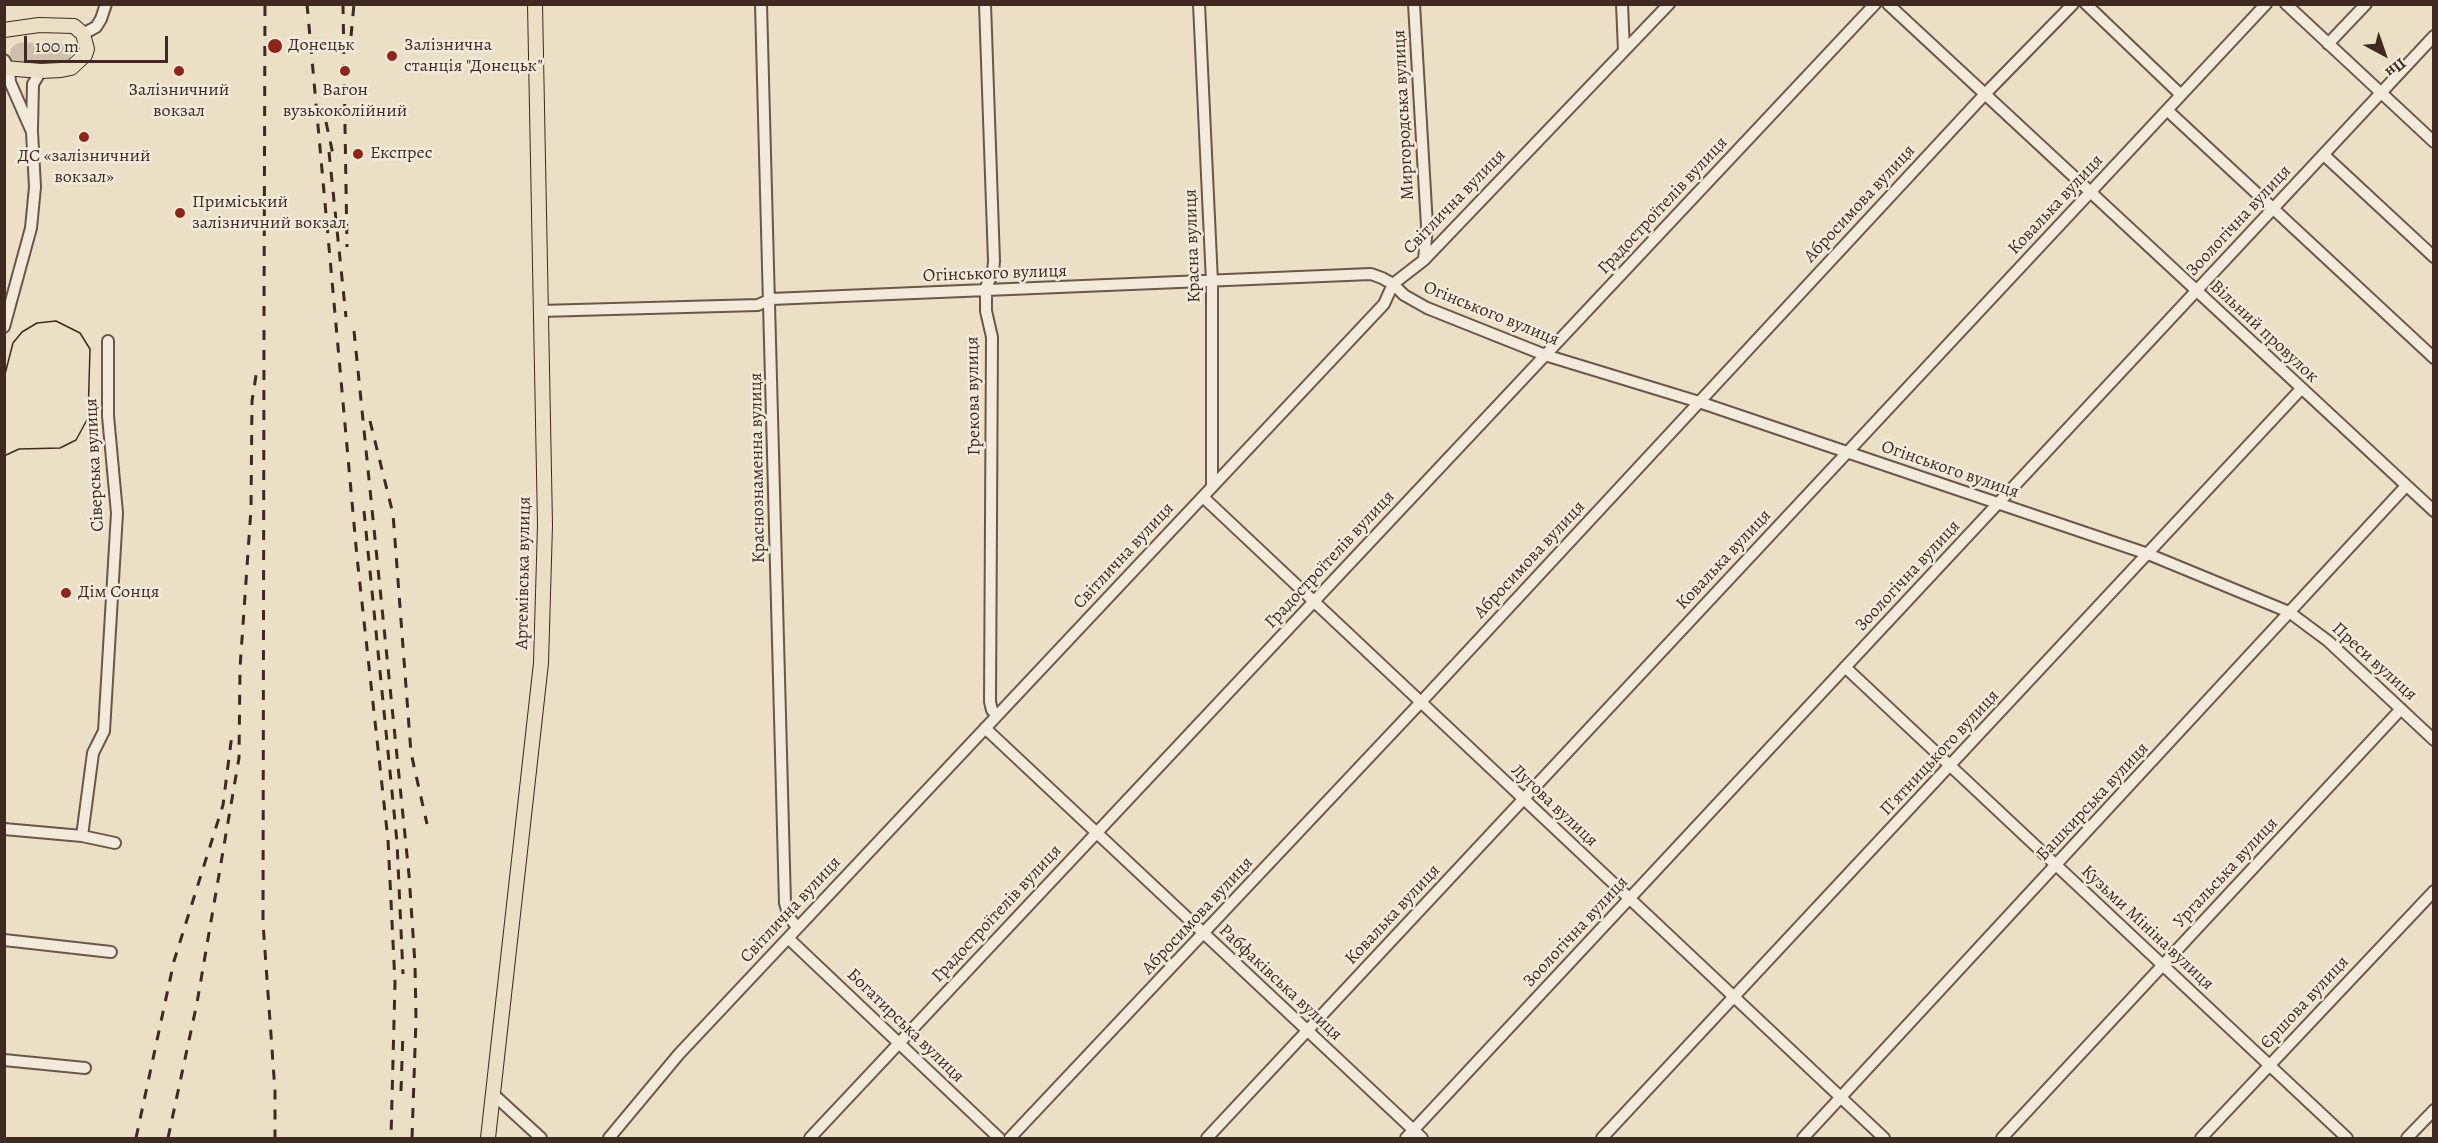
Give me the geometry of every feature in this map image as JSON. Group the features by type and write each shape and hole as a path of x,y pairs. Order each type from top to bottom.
{"main road":[{"name":"Артемівська вулиця","path":"488,1138 541,663 545,525 535,4"},
{"path":"6,32 58,24 74,26 83,34 87,49 85,55 71,68 7,72"}],"street":[{"path":"83,34 96,27 106,4"},
{"name":"Краснознаменна вулиця","path":"761,4 771,299 784,903 789,917 798,927"},
{"name":"Грекова вулиця","path":"985,4 994,261 993,273 986,287 986,311 992,337 990,702 992,710 997,715"},
{"name":"Красна вулиця","path":"1199,4 1212,282 1212,487"},
{"name":"Миргородська вулиця","path":"1414,4 1426,226 1424,260"},
{"path":"1622,4 1623,51"},
{"name":"Світлична вулиця","path":"609,1138 679,1054 1384,304 1393,284 1424,260 1669,4"},
{"name":"Градостроїтелiв вулиця","path":"810,1138 1875,4"},
{"name":"Вільний провулок","path":"1888,4 2433,511"},
{"name":"Абросимова вулиця","path":"1010,1138 1421,702 1985,94 2073,4"},
{"path":"2086,4 2181,95"},
{"name":"Ковалька вулиця","path":"1207,1138 2266,4"},
{"path":"2286,4 2433,142"},
{"path":"2328,44 2366,4"},
{"name":"Зоологічна вулиця","path":"1409,1134 2433,36"},
{"path":"4,327 18,280 34,205 33,84 41,71"},
{"path":"7,72 32,132"},
{"path":"2167,110 2433,358"},
{"path":"2324,154 2433,256"},
{"name":"Огінського вулиця","path":"540,312 758,305 771,299 1371,274 1393,284 1404,295 1426,308 1545,355 1699,402 2148,554 2289,612"},
{"name":"Сіверська вулиця","path":"82,836 93,753 104,731 117,513 108,416 108,341"},
{"name":"П’ятницького вулиця","path":"1602,1138 2301,389"},
{"name":"Башкирська вулиця","path":"1803,1138 2406,486"},
{"name":"Лугова вулиця","path":"1203,497 1884,1138"},
{"name":"Преси вулиця","path":"2289,612 2328,641 2433,740"},
{"name":"Кузьми Мініна вулиця","path":"1845,667 2347,1138"},
{"name":"Ургальська вулиця","path":"2002,1138 2401,709"},
{"name":"Рабфаківська вулиця","path":"985,728 1307,1031 1409,1134 1422,1138"},
{"path":"4,829 82,836 115,843"},
{"name":"Єршова вулиця","path":"2201,1138 2433,891"},
{"name":"Богатирська вулиця","path":"788,938 999,1138"},
{"path":"4,940 111,952"},
{"path":"4,1060 84,1068"},
{"path":"493,1094 541,1138"},
{"path":"2407,1138 2433,1110"}],"shaded area":[{"path":"60,42 70,49 71,56 70,60 61,67 11,62 9,59 11,48 17,43"}],"tram line":[{"path":"4,378 13,343 22,332 37,323 56,321 80,333 90,349 88,418 76,440 60,448 19,449 4,456"}],"railway":[{"path":"264,316 265,4"},
{"path":"307,4 357,557 388,840 395,983 391,1138"},
{"path":"343,4 347,247"},
{"path":"351,36 354,4"},
{"path":"326,122 334,159"},
{"path":"329,152 346,317"},
{"path":"264,330 263,923 275,1091 275,1138"},
{"path":"354,331 409,875 416,1019 412,1138"},
{"path":"168,1138 197,1003 239,758 240,668 251,509 252,401 257,369"},
{"path":"370,421 393,514 411,753 427,824"},
{"path":"364,511 397,842 403,974"},
{"path":"136,1138 174,961 223,805 232,734"},
{"path":"401,1091 403,1031"}],"place":[{"name":"Донецьк","path":"275,46"},
{"name":"Залізнична станція \"Донецьк\"","path":"392,56"},
{"name":"Залізничний вокзал","path":"179,71"},
{"name":"Вагон вузькоколійний","path":"345,71"},
{"name":"ДС «залізничний вокзал»","path":"84,137"},
{"name":"Експрес","path":"358,154"},
{"name":"Приміський залізничний вокзал","path":"180,213"},
{"name":"Дім Сонця","path":"66,593"}]}
